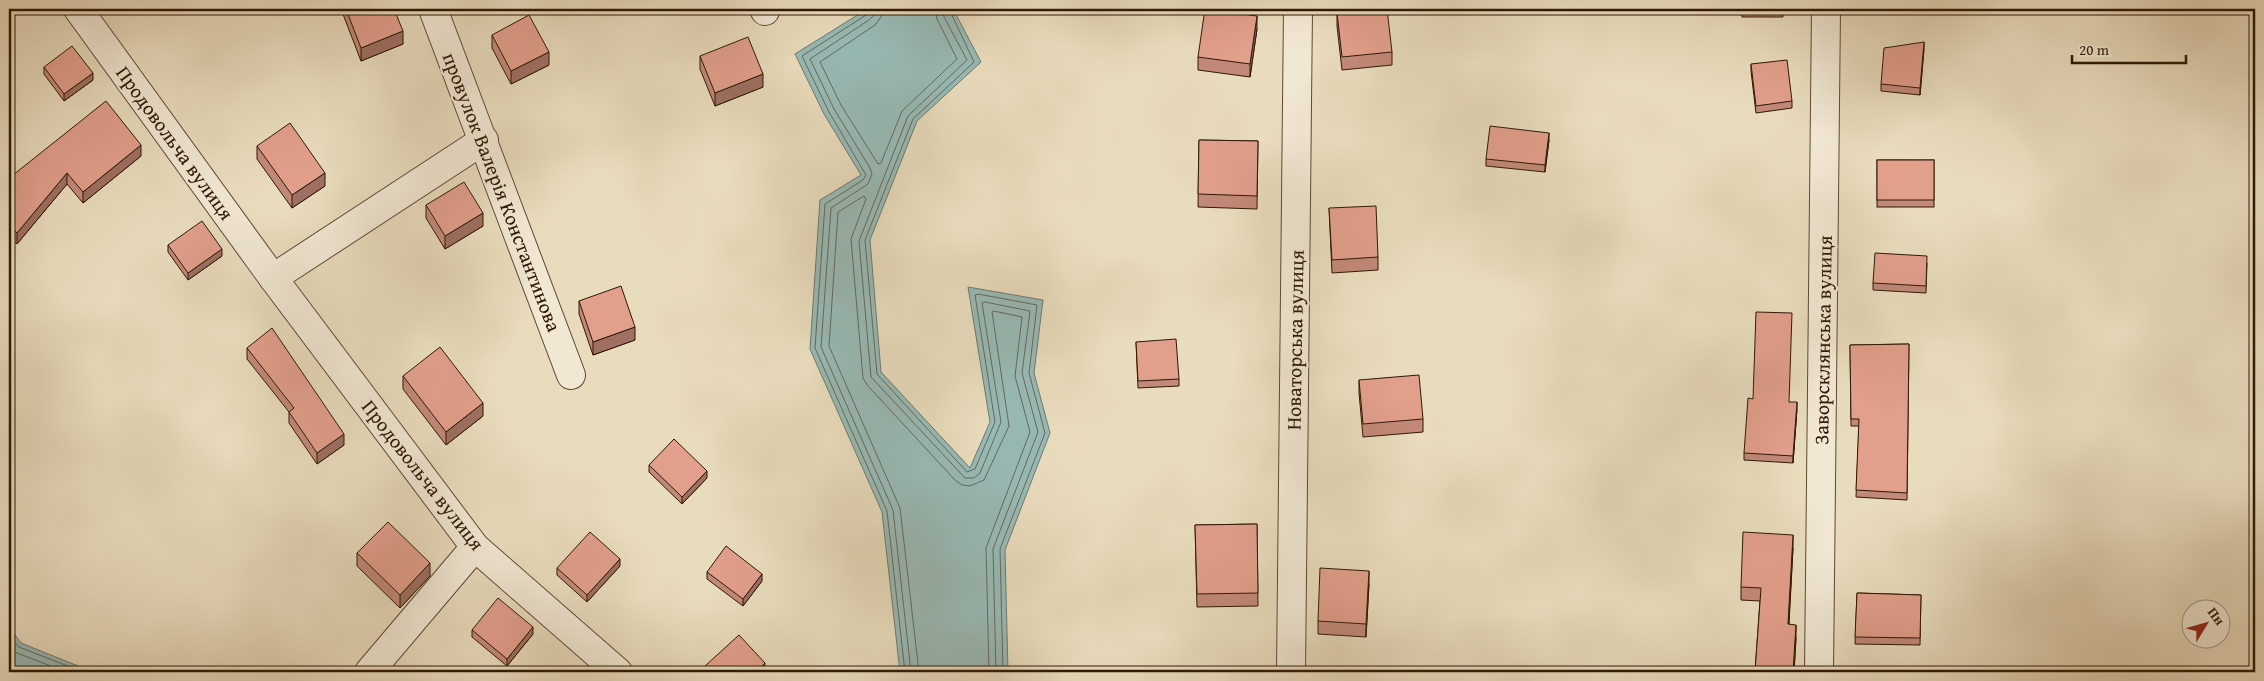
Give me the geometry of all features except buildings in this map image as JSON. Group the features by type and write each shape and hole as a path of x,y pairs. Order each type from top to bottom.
{"street":[{"name":"Продовольча вулиця","path":"78,9 273,278 474,547 618,672"},
{"name":"провулок Валерія Константинова","path":"433,9 484,140 571,375"},
{"name":"Новаторська вулиця","path":"1291,672 1298,9"},
{"name":"Заворсклянська вулиця","path":"1819,672 1826,9"},
{"path":"273,278 484,140"},
{"path":"369,672 474,547"}],"water":[{"path":"867,9 953,9 981,62 917,121 870,240 881,372 970,468 990,422 968,287 1043,300 1034,373 1050,433 1005,550 1008,672 900,672 882,512 810,349 820,200 861,175 824,114 795,54"},
{"path":"9,627 21,643 93,672 9,672"}]}
